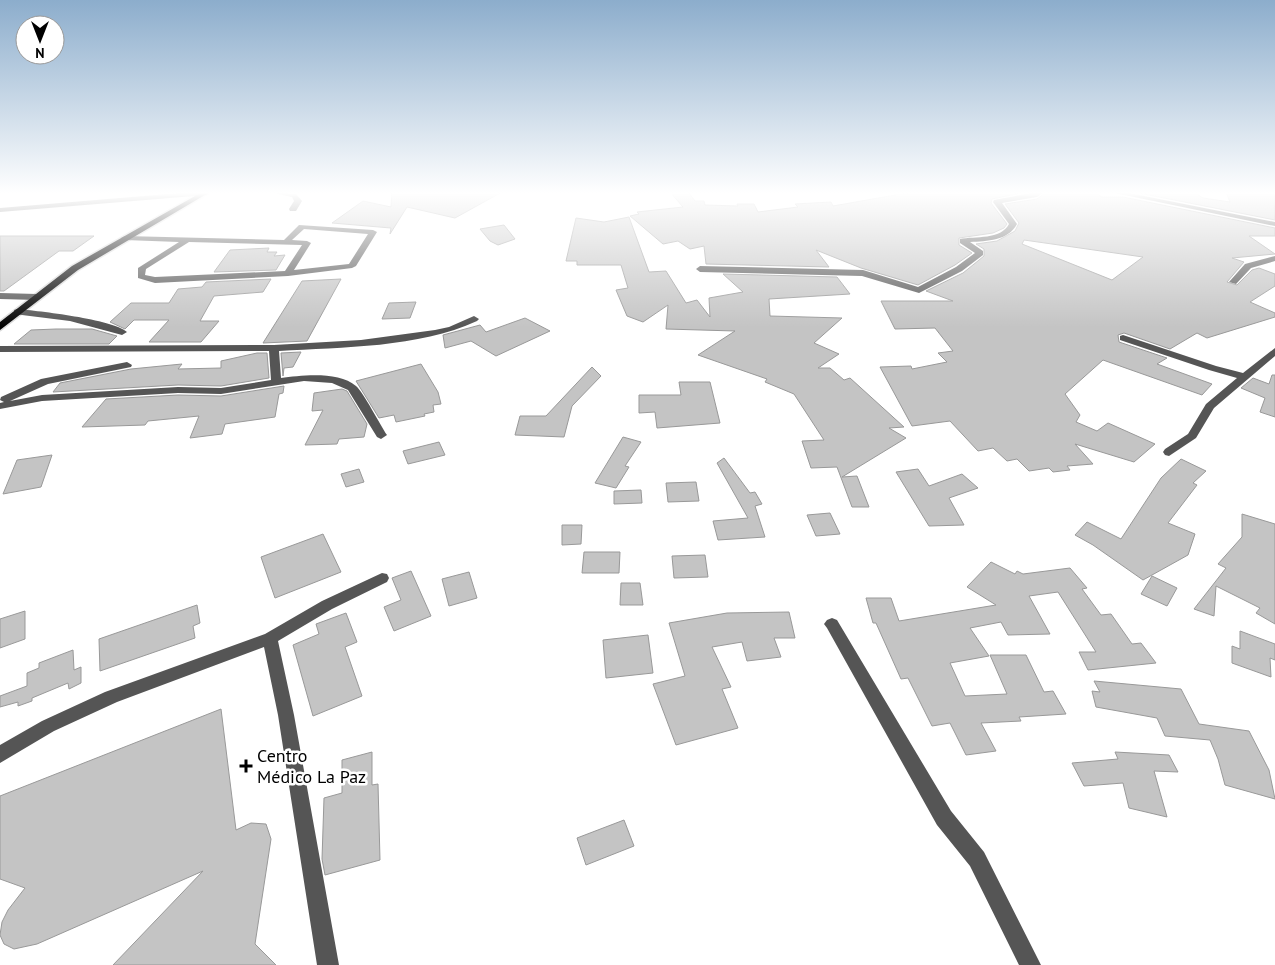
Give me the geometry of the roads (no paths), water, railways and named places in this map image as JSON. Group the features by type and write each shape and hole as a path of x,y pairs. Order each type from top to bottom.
{"main road":[{"path":"0,328 17,312 75,268 125,238"}],"street":[{"path":"286,242 291,237"},
{"path":"186,241 142,268 141,276 155,280 288,273 352,266 370,237"},
{"path":"700,269 863,273 914,290 923,290 959,269 980,253 963,241 994,237"},
{"path":"125,238 307,243 288,273"},
{"path":"1233,282 1248,266 1275,258"},
{"path":"0,296 37,297"},
{"path":"17,312 54,314 87,321 122,332"},
{"path":"0,349 274,348 406,338 452,329 474,319"},
{"path":"1123,338 1160,348 1215,370 1243,376"},
{"path":"274,348 276,383"},
{"path":"1169,452 1192,436 1210,406 1243,376 1275,351"},
{"path":"0,401 45,381 127,365"},
{"path":"0,406 42,398 178,390 221,391 304,378 334,380 352,388 381,435"},
{"path":"0,755 48,726 111,697 270,638 327,605 382,578"},
{"path":"832,624 944,818 977,859 1030,965"},
{"path":"270,638 286,715 328,965"}],"place":[{"name":"Centro Médico La Paz","path":"246,766"}]}
